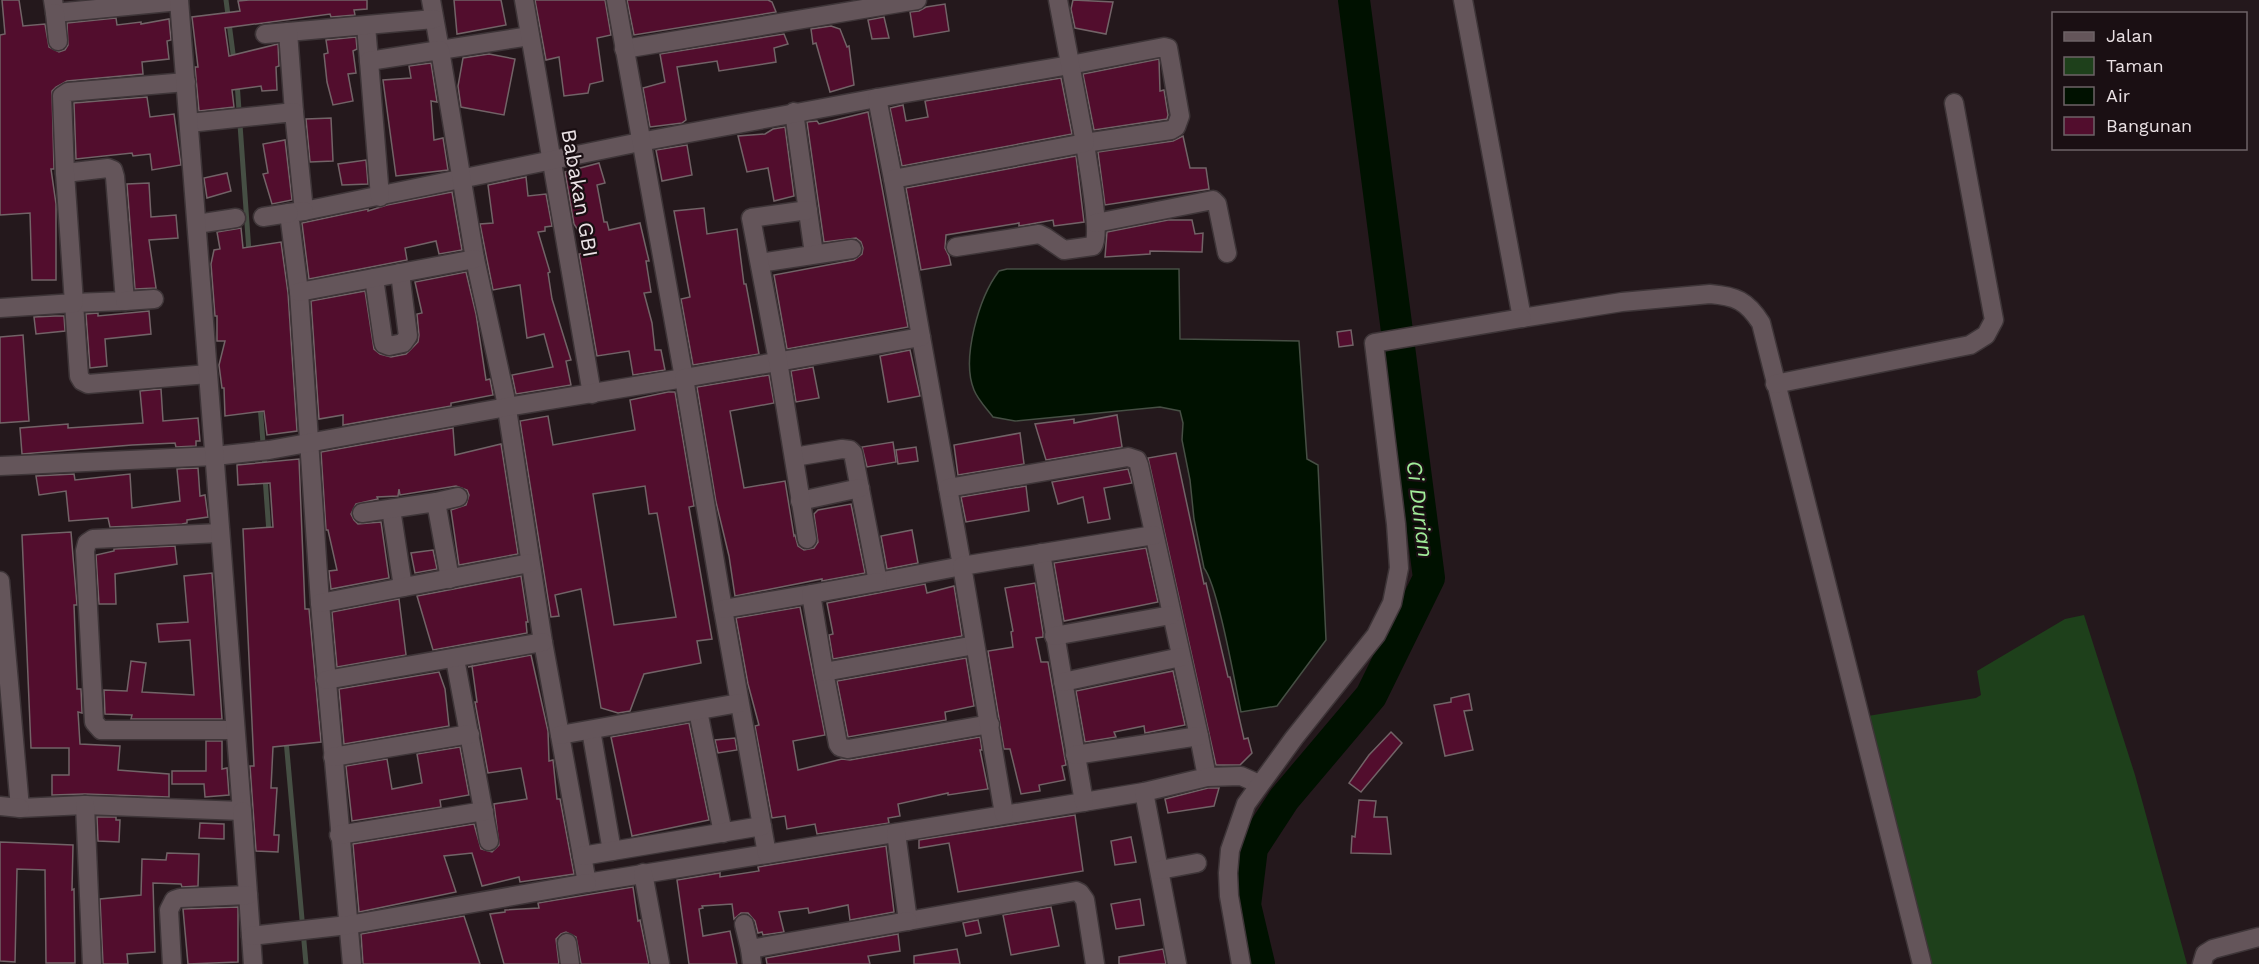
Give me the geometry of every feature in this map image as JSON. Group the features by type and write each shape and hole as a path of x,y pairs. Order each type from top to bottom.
{"street":[{"path":"58,41 54,7 179,0 253,964"},
{"path":"431,0 475,258 507,407 543,642 586,883"},
{"name":"Babakan GBI","path":"524,0 592,394"},
{"path":"616,0 767,854"},
{"path":"624,49 864,4 917,0"},
{"path":"956,247 1039,234 1064,250 1090,247 1097,239 1084,143 1058,0"},
{"path":"1462,0 1522,318"},
{"path":"264,34 434,19"},
{"path":"366,26 380,197"},
{"path":"288,32 294,112 299,292 308,443 339,835 352,964"},
{"path":"369,61 530,36"},
{"path":"263,217 380,197 794,112 1070,66 1164,47 1169,50 1180,116 1176,127 1171,130 1084,143 893,179"},
{"path":"186,82 64,93 62,99 65,173 74,303 80,376 84,383 208,374"},
{"path":"877,98 962,566 1004,814"},
{"path":"1775,384 1970,345 1986,335 1994,320 1954,103"},
{"path":"189,123 294,112"},
{"path":"794,112 814,254"},
{"path":"65,173 108,168 114,173 124,301"},
{"path":"1096,223 1213,200 1217,204 1227,253"},
{"path":"807,539 760,263 743,219 808,210"},
{"path":"197,224 236,218"},
{"path":"760,263 852,249"},
{"path":"299,292 475,258"},
{"path":"374,278 383,342 388,346 403,343 407,339 400,273"},
{"path":"1241,964 1229,896 1228,873 1230,850 1246,804 1376,635 1392,603 1399,568 1396,524 1374,343 1622,302 1710,294 1724,295 1739,300 1752,309 1761,323 1922,964"},
{"path":"0,308 154,299"},
{"path":"380,321 406,317"},
{"path":"0,466 215,456 261,451 921,337"},
{"path":"794,457 842,449 850,450 854,457 878,582"},
{"path":"948,488 1133,458 1139,465 1207,777"},
{"path":"800,501 860,488"},
{"path":"362,513 458,497"},
{"path":"436,502 450,579"},
{"path":"391,509 403,587"},
{"path":"220,533 93,539 87,543 85,551 94,722 101,730 235,730"},
{"path":"723,609 962,566 1154,535"},
{"path":"1041,554 1084,802"},
{"path":"320,603 530,563"},
{"path":"0,581 20,808"},
{"path":"811,594 838,744 843,749 990,724"},
{"path":"1054,636 1171,615"},
{"path":"326,680 543,642"},
{"path":"824,672 975,645"},
{"path":"1063,682 1181,657"},
{"path":"455,659 489,841"},
{"path":"560,735 739,704"},
{"path":"698,711 723,833"},
{"path":"591,730 612,851"},
{"path":"333,757 470,734"},
{"path":"1075,754 1199,736"},
{"path":"251,936 348,925 643,873 1144,792 1207,777 1240,776 1260,784"},
{"path":"1144,792 1177,964"},
{"path":"0,806 242,811"},
{"path":"85,806 92,964"},
{"path":"339,835 484,811"},
{"path":"582,856 762,826"},
{"path":"896,832 908,921"},
{"path":"1160,870 1197,863"},
{"path":"643,873 660,964"},
{"path":"744,924 751,956 908,921 1076,891 1085,900 1095,964"},
{"path":"172,964 170,910 174,900 248,895"},
{"path":"2202,964 2205,954 2213,949 2259,937"},
{"path":"567,943 570,964"}],"green space":[{"path":"2084,615 2135,775 2187,964 1929,964 1868,716 1976,698 1981,695 1977,671 2065,619"}],"water":[{"path":"1007,269 1179,269 1180,339 1299,341 1307,459 1318,465 1326,640 1277,706 1241,712 1220,614 1215,594 1204,568 1194,519 1180,411 1160,407 1015,421 993,417 978,397 971,377 970,362 974,329 992,282 999,271"}],"building":[{"path":"2,0 19,0 23,26 45,24 49,47 59,52 65,50 68,45 67,23 116,18 117,25 169,19 171,40 167,41 169,59 142,62 143,74 67,81 52,91 54,169 51,169 56,204 56,280 32,280 30,213 0,215 0,35 5,34"},
{"path":"367,0 367,9 354,10 355,15 331,17 330,14 225,28 229,56 278,44 277,90 262,91 261,86 232,90 234,107 199,111 195,67 198,67 192,17 240,11 238,1"},
{"path":"454,0 501,0 506,25 457,34"},
{"path":"535,0 605,0 611,35 597,38 603,81 590,84 588,93 564,96 559,57 546,60"},
{"path":"627,0 768,0 772,2 776,12 634,35"},
{"path":"1073,0 1113,2 1106,34 1075,28 1071,9"},
{"path":"945,4 949,31 914,37 910,12"},
{"path":"884,17 889,38 872,39 868,20"},
{"path":"831,26 840,29 847,47 849,46 854,85 830,92 816,43 813,44 811,29"},
{"path":"784,34 788,44 774,48 776,62 719,71 717,61 677,67 686,120 682,123 650,127 643,88 665,82 660,54"},
{"path":"356,37 357,49 353,51 356,73 348,74 353,101 333,105 327,82 324,54 328,53 326,40"},
{"path":"489,54 515,59 504,115 461,107 458,86 463,58"},
{"path":"1159,59 1160,91 1164,90 1167,119 1094,130 1083,74"},
{"path":"431,63 437,102 431,101 434,140 443,138 448,170 396,176 383,80 411,78 409,66"},
{"path":"1061,78 1072,134 902,166 890,108 903,105 906,121 928,117 925,101"},
{"path":"147,97 150,117 174,114 181,165 152,170 150,154 133,156 132,153 76,159 74,103"},
{"path":"868,112 908,327 787,349 774,275 854,260 862,254 863,248 861,242 856,238 824,242 807,122 817,121 819,124"},
{"path":"331,118 333,161 310,162 306,119"},
{"path":"785,127 794,196 774,201 768,168 747,172 738,136 765,134 773,129"},
{"path":"1183,136 1190,168 1206,168 1209,189 1105,205 1098,152 1173,141"},
{"path":"285,140 292,200 272,204 263,174 268,173 263,144"},
{"path":"687,145 692,175 662,181 656,150"},
{"path":"1076,156 1084,222 1054,226 1053,220 1019,226 1019,223 946,235 945,248 951,265 921,270 906,188"},
{"path":"366,160 368,184 342,185 338,164"},
{"path":"599,163 605,183 597,185 604,222 607,222 609,230 640,223 649,261 646,261 651,292 644,293 652,323 655,350 661,350 665,370 633,375 629,351 597,356 579,254 592,252 574,224 565,172"},
{"path":"227,173 231,191 207,198 204,178"},
{"path":"526,177 528,196 546,194 552,226 545,227 545,231 538,232 550,272 548,273 552,299 571,360 566,361 571,385 516,394 512,375 553,367 544,334 527,338 520,285 493,290 480,224 493,223 488,185"},
{"path":"149,183 151,217 176,215 178,238 149,240 156,288 135,289 127,184"},
{"path":"452,192 462,250 439,254 436,241 405,248 407,260 309,279 302,223"},
{"path":"704,208 707,234 737,229 744,284 746,284 759,354 693,365 681,299 690,297 674,211"},
{"path":"1168,220 1192,220 1195,234 1203,233 1202,252 1150,251 1150,254 1105,257 1107,232"},
{"path":"241,228 243,248 281,242 288,293 297,431 267,435 264,411 225,416 224,388 222,388 219,365 225,341 217,341 217,316 215,316 211,264 214,250 220,249 217,232"},
{"path":"466,272 476,314 486,380 490,379 493,395 451,403 451,406 343,425 343,415 319,419 311,301 365,291 374,349 380,354 391,357 406,354 418,342 417,314 422,313 415,282"},
{"path":"149,311 151,334 105,339 107,366 90,368 86,314 98,313 98,316"},
{"path":"64,316 65,331 36,334 34,317"},
{"path":"1351,330 1353,345 1339,347 1337,332"},
{"path":"23,335 29,421 0,423 0,337"},
{"path":"910,350 920,396 888,402 880,356"},
{"path":"813,367 819,398 796,402 791,371"},
{"path":"769,375 774,403 730,411 744,488 785,481 794,536 798,546 804,550 814,548 818,542 814,514 818,510 851,504 865,573 735,596 729,556 716,502 697,387"},
{"path":"161,389 163,421 198,418 200,441 196,441 196,446 176,447 175,443 22,454 20,428 68,424 68,428 143,423 140,391"},
{"path":"675,392 694,506 689,507 712,639 697,641 701,663 644,674 630,711 618,713 601,708 581,589 555,595 559,616 551,617 520,421 548,416 553,445 635,430 630,400","holes":["645,486 649,514 657,513 676,617 614,625 593,494"]},
{"path":"1117,415 1122,447 1046,460 1035,424 1074,419 1074,423"},
{"path":"453,428 455,455 501,444 518,554 459,565 451,510 466,505 469,495 467,490 456,486 400,495 399,489 398,496 377,497 378,499 356,504 351,514 358,524 381,522 389,578 331,589 329,571 337,570 328,530 326,530 321,452"},
{"path":"1020,433 1024,464 958,475 954,445"},
{"path":"893,442 896,462 867,467 862,447"},
{"path":"916,447 918,461 898,464 896,450"},
{"path":"1176,453 1204,584 1206,583 1244,739 1248,738 1252,753 1240,765 1216,765 1148,458"},
{"path":"299,459 305,609 309,609 321,742 273,747 271,788 277,788 274,835 279,835 278,852 256,851 250,766 254,766 243,529 273,527 270,483 238,485 237,465"},
{"path":"198,468 200,496 205,495 208,517 187,520 187,523 182,524 110,527 108,518 69,521 66,491 39,495 36,476 74,474 75,480 130,474 132,508 180,501 177,469"},
{"path":"1128,469 1132,483 1104,488 1110,519 1088,523 1083,497 1058,504 1052,482"},
{"path":"1026,486 1029,511 966,522 961,497"},
{"path":"912,530 918,563 887,569 881,536"},
{"path":"71,532 77,605 74,605 77,689 81,689 82,713 78,712 80,744 120,746 118,770 169,774 169,797 52,795 52,775 69,775 69,748 31,748 22,535"},
{"path":"175,546 177,564 115,574 116,604 99,604 96,555 114,551 114,549"},
{"path":"1146,548 1158,602 1064,621 1054,563"},
{"path":"433,550 437,569 415,573 411,553"},
{"path":"212,573 222,719 131,719 132,715 105,714 104,690 127,691 131,661 146,663 142,692 194,695 190,640 159,642 157,624 188,622 184,576"},
{"path":"521,576 528,622 526,622 527,633 433,650 417,596"},
{"path":"1035,583 1043,633 1043,637 1036,638 1041,662 1048,662 1066,765 1062,766 1065,780 1039,785 1040,791 1021,794 1010,749 1004,749 988,651 1013,647 1011,632 1013,631 1005,588"},
{"path":"925,584 927,593 954,586 962,636 833,659 829,635 833,634 827,603"},
{"path":"399,599 406,655 337,667 332,612"},
{"path":"800,607 825,735 793,741 798,770 842,759 850,760 980,737 982,750 980,750 988,789 948,795 948,793 898,804 900,816 888,818 889,823 817,834 815,824 787,829 785,816 772,818 755,726 759,725 748,684 736,618"},
{"path":"531,655 548,731 549,761 553,760 557,799 560,799 574,874 520,882 519,877 482,886 472,853 444,856 456,892 359,912 353,844 474,824 481,849 492,852 499,845 494,804 527,799 521,768 488,773 475,702 477,702 472,666"},
{"path":"966,658 974,706 945,712 946,720 848,737 837,681"},
{"path":"1173,671 1185,725 1145,733 1144,726 1114,732 1116,737 1085,742 1076,691"},
{"path":"439,672 445,689 449,726 344,744 339,689"},
{"path":"1469,694 1472,710 1464,711 1473,750 1445,756 1434,705 1451,702 1451,698"},
{"path":"689,723 709,820 632,836 611,737"},
{"path":"1391,732 1402,743 1361,792 1349,783 1369,755"},
{"path":"735,738 737,750 718,753 715,740"},
{"path":"206,741 222,741 222,769 227,768 229,795 205,797 204,784 172,784 172,771 206,771"},
{"path":"460,747 469,795 440,800 441,807 352,821 346,766 387,759 392,789 422,783 417,754"},
{"path":"1208,788 1219,788 1214,806 1168,813 1165,799"},
{"path":"1359,800 1376,801 1374,817 1387,817 1391,854 1351,853"},
{"path":"1075,815 1083,871 958,892 949,843 919,848 919,840"},
{"path":"97,817 116,817 116,820 120,820 119,842 98,841"},
{"path":"200,823 224,824 224,839 199,838"},
{"path":"1131,837 1136,862 1115,865 1111,841"},
{"path":"0,842 73,845 75,963 46,963 45,870 17,869 15,962 0,961"},
{"path":"886,846 894,912 850,920 848,905 809,913 808,908 779,912 784,932 763,935 762,932 758,933 755,921 748,913 741,913 734,919 732,904 702,906 703,908 699,909 703,936 730,931 737,964 689,964 677,880 720,873 720,877 759,871 758,867"},
{"path":"167,853 199,854 198,886 182,887 181,884 153,883 155,952 127,954 128,964 103,964 100,899 141,895 142,859 166,860"},
{"path":"633,887 638,921 640,920 649,964 581,964 576,937 566,932 556,939 559,964 504,964 490,914 505,912 505,910 539,908 538,903"},
{"path":"1140,899 1144,925 1116,929 1111,904"},
{"path":"238,907 238,962 188,964 183,909"},
{"path":"1051,907 1059,946 1011,955 1003,915"},
{"path":"464,916 480,964 363,964 361,934"},
{"path":"978,920 981,933 966,936 963,923"},
{"path":"898,934 900,951 868,956 870,964 767,964 766,958"},
{"path":"957,949 960,964 914,964 914,956"},
{"path":"1163,949 1166,964 1119,964 1119,957"}],"waterway":[{"path":"226,0 234,61"},
{"name":"Ci Durian","path":"1259,964 1245,905 1252,848 1284,799 1371,696 1429,578 1354,0"},
{"path":"237,82 249,252"},
{"path":"260,405 265,468"},
{"path":"265,477 269,533"},
{"path":"286,740 306,964"}]}
